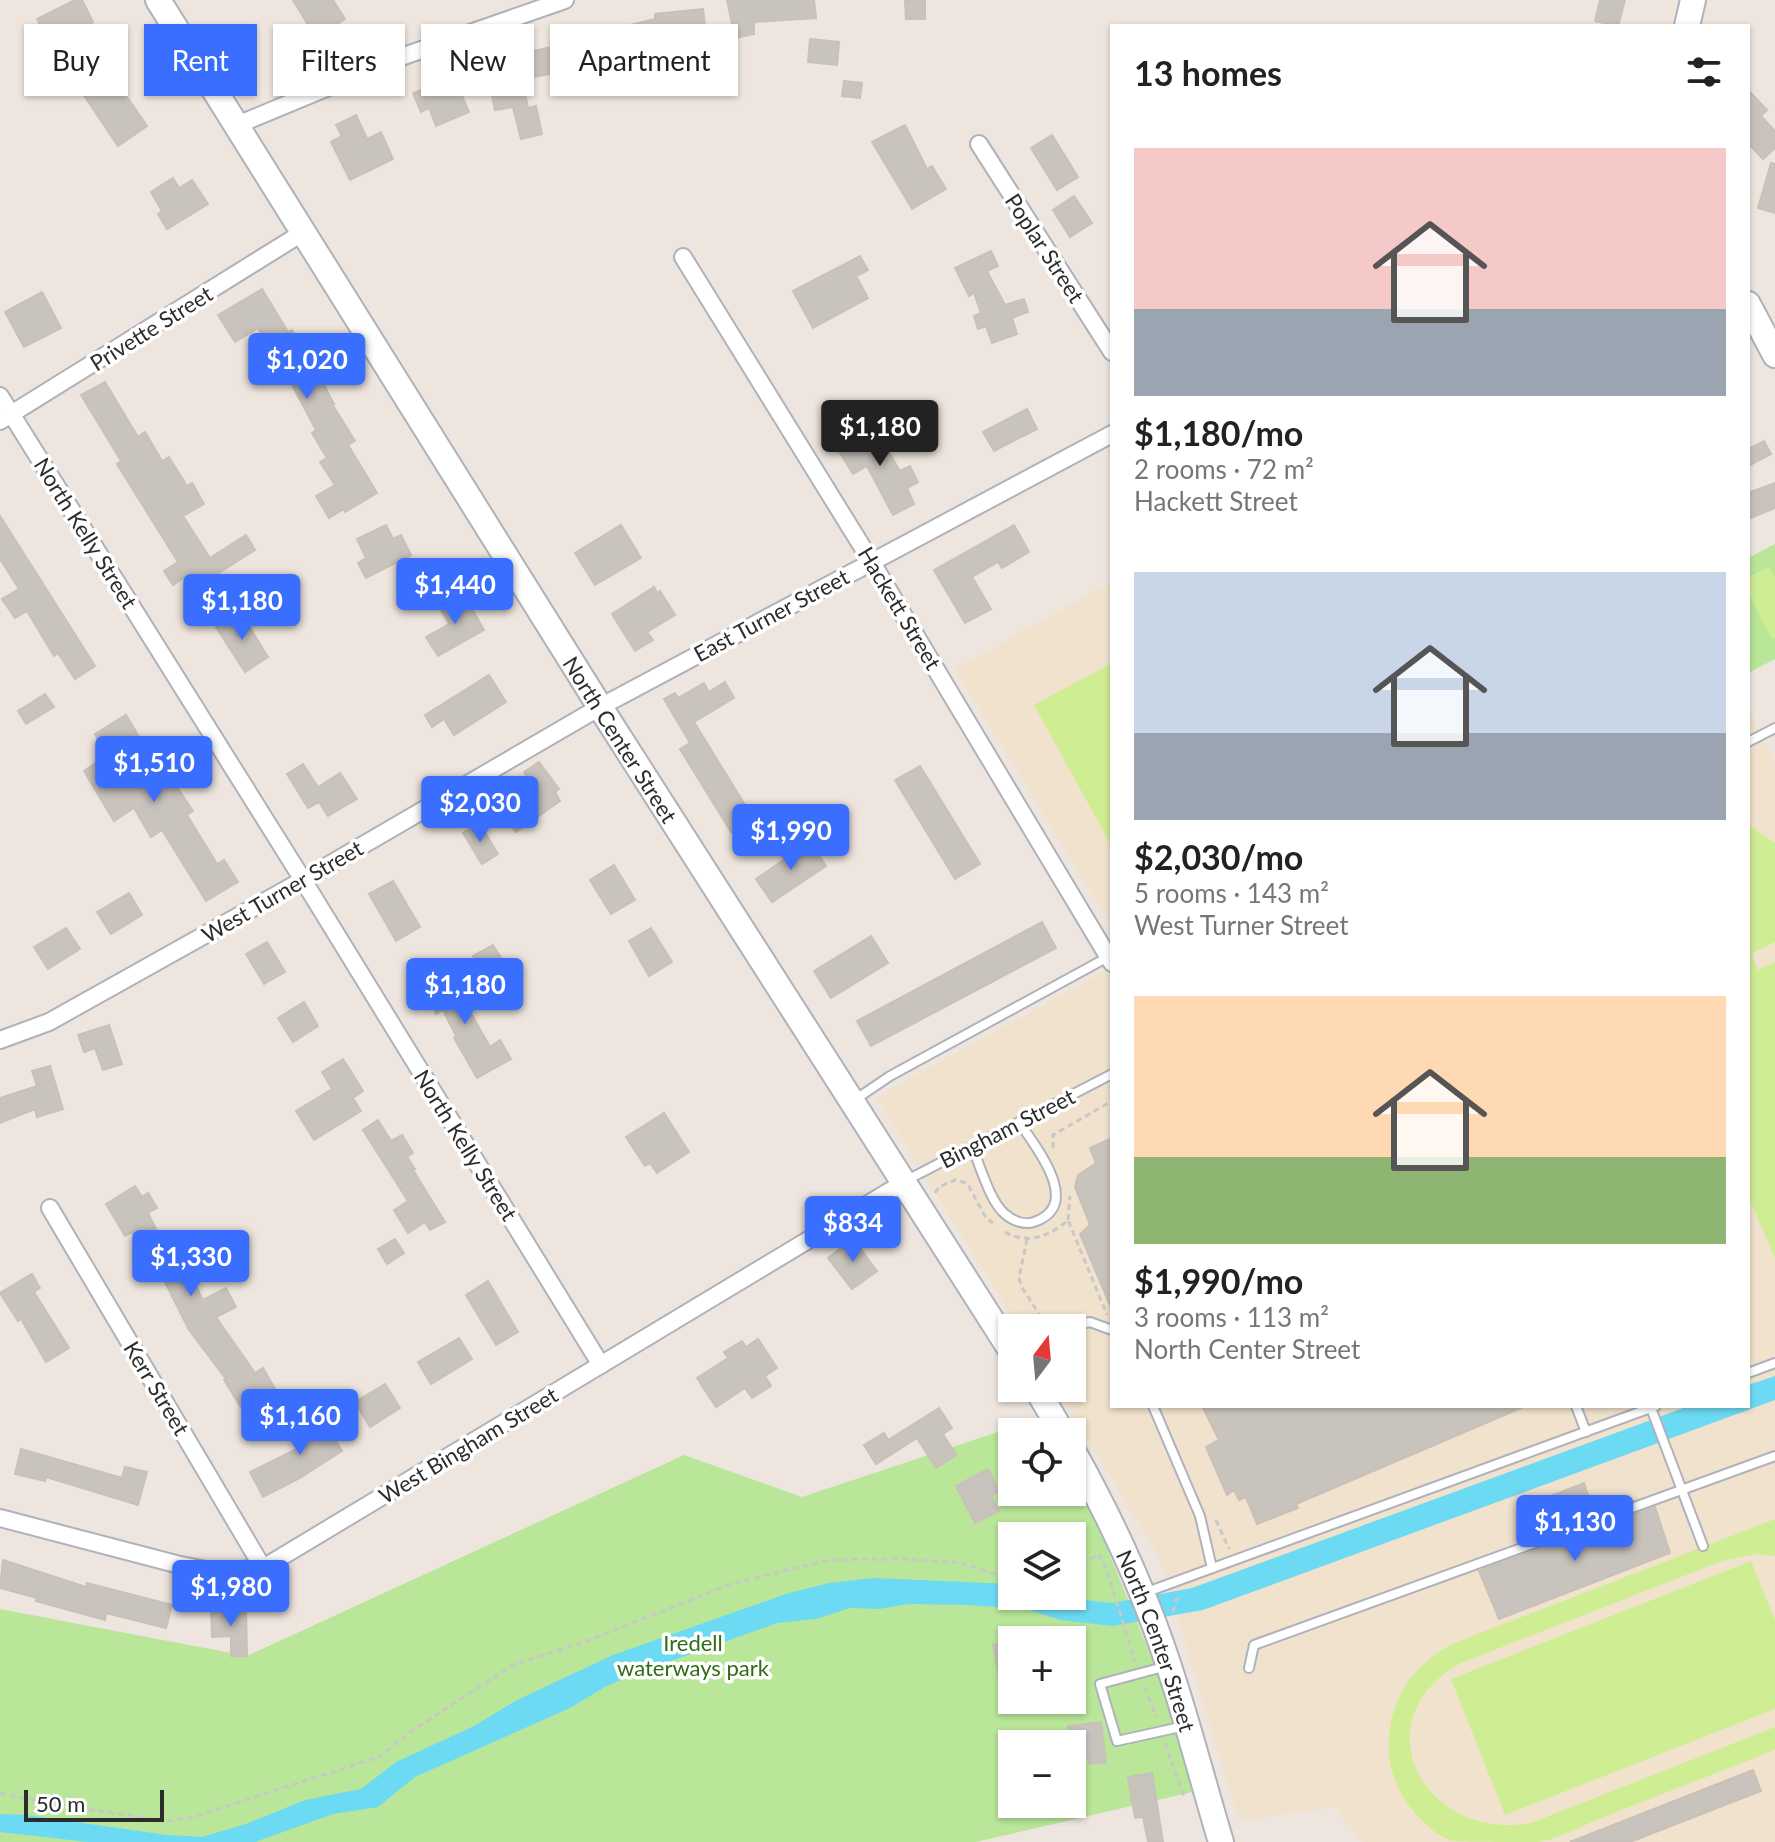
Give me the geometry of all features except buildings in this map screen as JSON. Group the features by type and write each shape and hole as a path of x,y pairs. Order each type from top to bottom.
{"main road":[{"name":"North Center Street","path":"158,0 600,707 998,1330"},
{"path":"1687,24 1693,0"},
{"path":"1750,308 1775,355"},
{"name":"North Center Street","path":"1086,1474 1104,1506 1142,1593 1187,1726 1221,1842"}],"street":[{"path":"237,125 401,57 565,0"},
{"name":"Poplar Street","path":"979,144 1110,349"},
{"name":"Privette Street","path":"6,418 302,233"},
{"name":"Hackett Street","path":"683,257 871,561 1110,960"},
{"name":"North Kelly Street","path":"0,396 6,418 303,880 601,1365"},
{"name":"East Turner Street","path":"600,707 1110,435"},
{"name":"West Turner Street","path":"0,1040 49,1022 303,880 600,707"},
{"name":"West Bingham Street","path":"0,1518 216,1572 263,1568 903,1183"},
{"name":"Kerr Street","path":"50,1208 263,1568"}],"lane":[{"path":"1750,741 1775,728"},
{"path":"852,1102 890,1076 1110,960"},
{"name":"Bingham Street","path":"903,1183 1110,1075"},
{"path":"972,1147 1003,1213 1020,1223 1036,1221 1053,1207 1054,1178 1019,1122"},
{"path":"1086,1323 1110,1329"},
{"path":"1750,1372 1775,1363"},
{"path":"1154,1408 1200,1516 1212,1568"},
{"path":"1577,1408 1586,1432"},
{"path":"1142,1593 1651,1408"},
{"path":"1654,1408 1703,1546"},
{"path":"1249,1668 1254,1645 1775,1456"},
{"path":"1167,1666 1100,1684 1117,1741 1187,1726"}],"path":[{"path":"1053,1150 1053,1135 1110,1102"},
{"path":"1068,1220 1071,1202 1069,1188"},
{"path":"1027,1239 1019,1278 1039,1314"},
{"path":"1086,1562 1099,1554 1108,1574 1185,1800"},
{"path":"0,1793 168,1821 193,1817 379,1757 413,1730 513,1665 587,1641 728,1585 828,1560 958,1562 998,1573"}],"shaded area":[{"path":"1110,583 1110,924 955,669"},
{"path":"1750,713 1775,763 1775,1842 1363,1842 1335,1807 1239,1821 1159,1557 1086,1436 1086,1418 1075,1418 1065,1402 1086,1402 1086,1314 1010,1314 876,1097 1110,968 1110,1408 1750,1408"}],"green space":[{"path":"1775,544 1775,659 1750,672 1750,557"},
{"path":"1769,567 1775,578 1775,638 1772,639 1750,596 1750,576"},
{"path":"1110,664 1110,843 1034,705"},
{"path":"1750,825 1775,843 1775,942 1752,953 1757,970 1775,962 1775,1258 1750,1201"},
{"name":"Iredell waterways park","path":"998,1432 998,1506 1086,1506 1086,1496 1205,1789 1086,1817 1086,1730 998,1730 998,1818 1080,1818 976,1842 0,1842 0,1609 247,1656 684,1455 802,1497"},
{"path":"1775,1519 1775,1556 1756,1554 1722,1561 1461,1663 1431,1687 1414,1714 1410,1743 1417,1771 1434,1795 1460,1814 1493,1824 1531,1823 1775,1727 1775,1750 1563,1835 1538,1842 1453,1841 1435,1832 1415,1813 1401,1793 1389,1758 1391,1724 1394,1709 1407,1683 1438,1652"},
{"path":"1751,1561 1775,1620 1775,1709 1505,1815 1451,1679"}],"water":[{"path":"1775,1376 1775,1400 1203,1610 1112,1626 1060,1620 1029,1610 1086,1610 1086,1600 1112,1603 1192,1588 1684,1408 1750,1408 1750,1384"},
{"path":"874,1578 998,1583 998,1607 909,1604 879,1609 850,1608 816,1619 777,1623 605,1687 570,1708 415,1777 378,1807 333,1814 255,1842 88,1842 0,1832 0,1814 202,1837 246,1824 305,1800 361,1789 396,1762 613,1655 789,1593 829,1583"}]}
